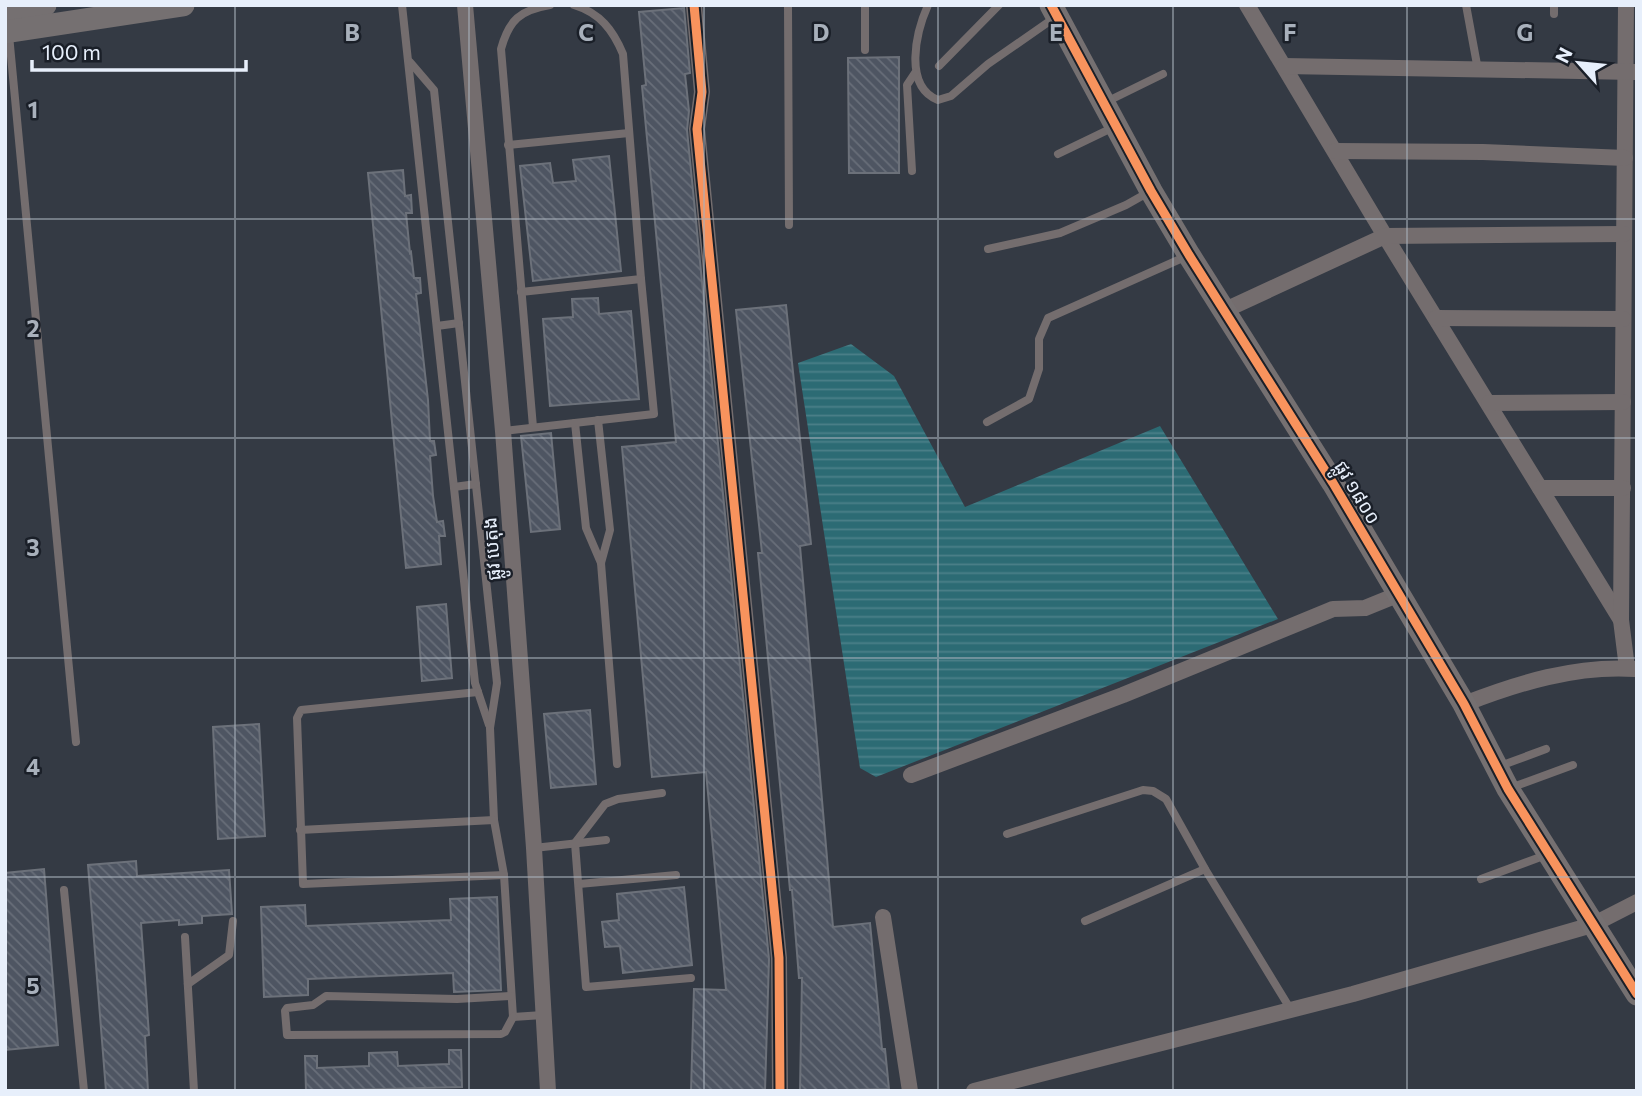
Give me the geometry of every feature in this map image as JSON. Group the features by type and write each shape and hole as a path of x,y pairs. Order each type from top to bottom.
{"street":[{"path":"18,16 81,17 183,5"},
{"name":"ផ្លូវ បេតុង","path":"465,5 503,431 534,848 548,1091"},
{"path":"694,5 702,92 697,129 779,958 780,1091"},
{"path":"1247,5 1385,236 1621,620"},
{"path":"1464,704 1512,685 1556,675 1632,668 1621,620 1623,402 1630,367 1623,319 1628,223 1625,158 1632,72 1626,5"},
{"name":"ផ្លូវ ១៨០០","path":"1054,11 1151,191 1223,311 1333,483 1464,704 1508,789 1637,994"},
{"path":"1284,66 1632,72"},
{"path":"1335,151 1483,152 1625,158"},
{"path":"1223,311 1385,236 1628,223"},
{"path":"1436,318 1623,319"},
{"path":"1489,403 1623,402"},
{"path":"1540,488 1623,488"},
{"path":"911,775 1123,695 1333,609 1365,608 1397,595"},
{"path":"974,1091 1353,994 1592,925 1637,902"},
{"path":"883,917 910,1091"}],"lane":[{"path":"402,5 475,683 490,728"},
{"path":"533,427 501,49 505,34 520,14 534,7 550,5"},
{"path":"503,431 654,414 623,54 611,30 598,16 574,5"},
{"path":"788,5 789,225"},
{"path":"865,5 865,50"},
{"path":"928,5 920,24 915,73 919,85 938,100 944,99 1054,11"},
{"path":"939,66 999,5"},
{"path":"1466,5 1478,69"},
{"path":"18,16 76,742"},
{"path":"410,62 435,90 497,683 490,728 494,820 504,875 513,1017 505,1032 501,1034 287,1035 287,1008 313,1005 326,996 457,999 511,996"},
{"path":"912,171 907,85 915,73"},
{"path":"1104,103 1163,74"},
{"path":"1058,154 1116,126"},
{"path":"508,145 629,133"},
{"path":"988,249 1060,233 1126,205 1151,191"},
{"path":"987,422 1029,399 1039,369 1039,339 1048,318 1189,255"},
{"path":"521,292 641,279"},
{"path":"437,326 459,323"},
{"path":"598,420 610,530 601,563"},
{"path":"575,423 586,528 601,563 617,764"},
{"path":"454,487 476,484"},
{"path":"478,692 301,709 297,718 303,884 504,875"},
{"path":"1496,768 1546,749"},
{"path":"1508,789 1573,765"},
{"path":"1007,834 1143,790 1166,799 1205,869 1291,1010"},
{"path":"662,793 618,799 605,804 575,843 586,987 691,978"},
{"path":"300,830 494,820"},
{"path":"534,848 606,840"},
{"path":"1480,879 1548,854"},
{"path":"1085,921 1205,869"},
{"path":"579,884 676,875"},
{"path":"64,890 84,1091"},
{"path":"188,984 229,955 233,921"},
{"path":"185,937 194,1091"},
{"path":"513,1017 543,1014"}],"water":[{"path":"851,344 894,376 965,507 1160,426 1278,619 876,777 860,768 798,363"}],"building":[{"path":"684,8 690,73 685,74 689,111 687,130 769,959 765,1091 691,1091 694,989 726,990 706,772 652,777 622,447 676,442 642,86 646,85 639,12"},
{"path":"899,57 899,173 849,173 848,58"},
{"path":"609,156 621,271 533,281 520,166 550,163 553,183 576,181 573,160"},
{"path":"403,170 405,196 411,195 412,213 406,213 410,253 414,278 420,278 421,293 416,294 430,441 434,441 436,455 430,456 433,496 437,522 443,521 445,536 439,536 441,564 406,568 368,173"},
{"path":"598,298 599,314 631,311 639,399 550,406 543,319 573,317 572,299"},
{"path":"786,305 811,544 800,546 833,927 870,923 882,1049 885,1049 889,1089 800,1091 802,978 799,978 790,890 758,553 762,553 736,310"},
{"path":"551,433 560,529 531,532 521,436"},
{"path":"446,604 452,678 422,681 417,607"},
{"path":"590,710 596,784 551,788 544,714"},
{"path":"259,724 265,836 218,839 213,727"},
{"path":"136,861 137,876 229,870 232,914 202,916 202,923 179,925 179,920 141,923 149,1035 145,1036 148,1091 106,1091 88,865"},
{"path":"44,869 58,1045 5,1050 5,873"},
{"path":"684,887 692,965 623,973 620,946 605,947 602,922 619,920 617,894"},
{"path":"497,897 501,990 454,992 453,973 308,979 308,995 264,997 261,907 305,905 306,926 451,920 450,899"},
{"path":"449,1050 461,1050 462,1087 306,1091 305,1056 317,1056 317,1068 369,1066 369,1053 397,1052 398,1066 449,1064"}],"cycle path":[{"path":"694,5 702,92 697,129 779,958 780,1091"},
{"path":"1051,5 1151,191 1333,483 1464,704 1508,789 1637,994"}]}
